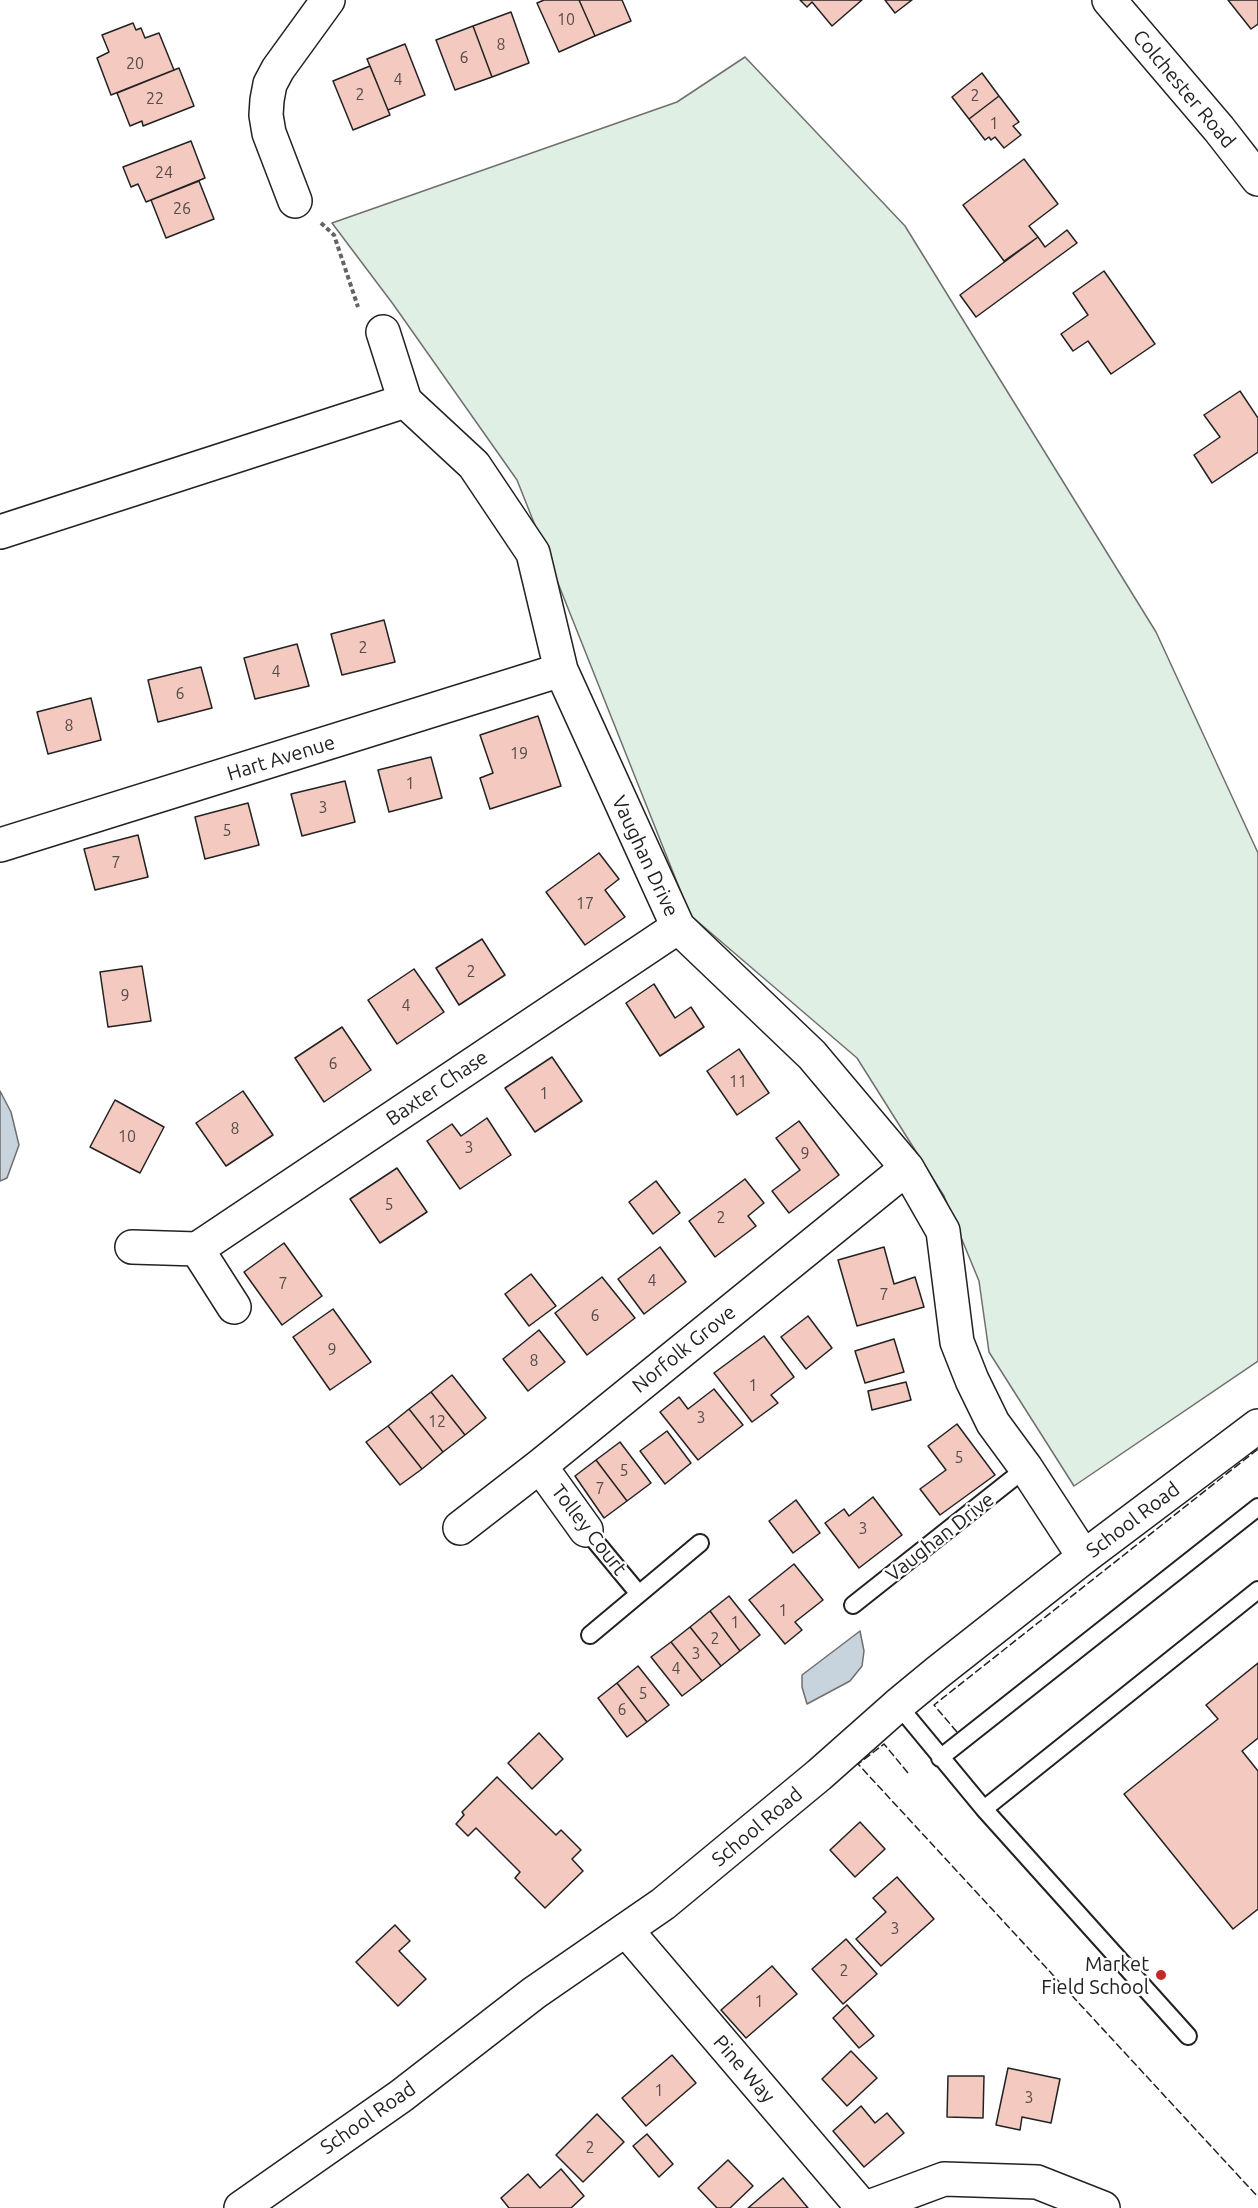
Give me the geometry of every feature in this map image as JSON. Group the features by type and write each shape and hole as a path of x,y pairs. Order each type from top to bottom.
{"street":[{"path":"295,201 269,133 266,115 267,100 270,84 278,69 328,0"},
{"name":"Colchester Road","path":"1109,0 1219,129 1258,179"},
{"name":"Vaughan Drive","path":"383,332 405,401 474,465 532,552 561,670 678,927 812,1055 907,1168 943,1231 957,1342 972,1380 993,1423 1026,1468 1084,1557"},
{"path":"0,532 405,401"},
{"name":"Hart Avenue","path":"0,845 561,670"},
{"name":"Baxter Chase","path":"196,1249 678,927"},
{"name":"Norfolk Grove","path":"460,1528 540,1466 907,1168"},
{"path":"132,1247 196,1249 234,1307"},
{"name":"School Road","path":"241,2208 409,2090 534,1993 663,1904 819,1775 898,1705 1084,1557 1258,1426"},
{"name":"Tolley Court","path":"540,1466 586,1530"},
{"name":"Pine Way","path":"626,1930 865,2208 944,2179 1037,2182 1103,2208"}],"lane":[{"name":"Vaughan Drive","path":"853,1605 1026,1468"},
{"path":"940,1758 1258,1507"},
{"name":"Tolley Court","path":"586,1530 639,1594"},
{"name":"Tolley Court","path":"590,1635 700,1543"},
{"path":"984,1809 1258,1590"},
{"path":"898,1705 984,1809 1188,2036"}],"path":[{"path":"295,201 334,235 363,324 383,332"}],"green space":[{"path":"745,57 905,226 1156,632 1258,853 1258,1361 1074,1486 989,1352 979,1281 944,1196 857,1058 690,915 517,480 393,304 332,223 677,102"}],"shaded area":[{"path":"0,1091 11,1112 19,1145 7,1178 0,1181"},
{"path":"860,1631 864,1651 862,1666 850,1681 807,1704 802,1687 802,1675"}],"building":[{"path":"544,0 579,0 595,36 559,52 537,3"},
{"path":"579,0 622,0 631,21 595,36"},
{"path":"800,0 862,0 832,26 812,2 807,7"},
{"path":"885,0 912,0 895,13"},
{"path":"1228,0 1258,0 1258,24 1251,29"},
{"path":"511,12 529,63 492,77 473,26"},
{"path":"133,23 136,30 141,28 145,38 159,33 174,70 111,95 97,58 109,52 102,35"},
{"path":"473,26 492,77 455,90 436,40"},
{"path":"405,44 425,95 388,110 367,59"},
{"path":"370,66 390,115 353,130 333,81"},
{"path":"179,68 194,106 143,126 142,121 130,126 117,93"},
{"path":"982,73 999,96 969,119 952,97"},
{"path":"999,96 1019,122 1013,126 1021,135 1004,148 995,137 985,140 969,119"},
{"path":"191,141 205,178 146,202 138,184 131,187 123,167"},
{"path":"1024,159 1058,204 1029,226 1038,237 1004,261 963,205"},
{"path":"199,181 214,219 166,238 151,200"},
{"path":"1067,230 1077,243 976,317 960,295 1038,237 1045,247"},
{"path":"1104,271 1155,344 1111,374 1088,341 1073,351 1061,334 1088,315 1073,293"},
{"path":"1240,391 1258,418 1258,452 1212,483 1194,455 1220,437 1204,415"},
{"path":"384,620 395,662 342,675 331,634"},
{"path":"297,644 309,686 255,699 244,658"},
{"path":"201,667 212,708 158,722 148,680"},
{"path":"91,698 101,740 48,754 37,712"},
{"path":"538,716 561,786 490,809 480,778 493,773 480,735"},
{"path":"431,757 442,798 389,812 378,770"},
{"path":"345,781 355,822 302,836 291,794"},
{"path":"248,803 259,845 205,859 195,817"},
{"path":"138,835 148,877 95,890 84,849"},
{"path":"599,853 619,879 605,890 625,917 585,945 546,892"},
{"path":"482,939 505,975 459,1005 436,968"},
{"path":"142,966 151,1021 108,1027 100,972"},
{"path":"414,969 444,1012 397,1044 368,1000"},
{"path":"654,984 675,1018 691,1007 704,1027 660,1056 626,1003"},
{"path":"342,1027 371,1070 324,1102 295,1058"},
{"path":"739,1049 769,1093 737,1115 707,1071"},
{"path":"552,1057 582,1101 535,1132 505,1088"},
{"path":"243,1091 273,1135 226,1166 196,1123"},
{"path":"115,1100 164,1127 140,1173 90,1147"},
{"path":"487,1118 511,1155 460,1189 427,1141 452,1124 461,1136"},
{"path":"799,1121 839,1175 789,1213 772,1191 800,1170 776,1138"},
{"path":"397,1168 427,1212 380,1243 350,1199"},
{"path":"745,1179 764,1203 748,1216 756,1226 715,1257 689,1221"},
{"path":"656,1181 680,1213 653,1234 629,1202"},
{"path":"284,1243 322,1296 282,1325 244,1272"},
{"path":"660,1247 686,1282 644,1314 618,1279"},
{"path":"884,1247 894,1284 915,1277 924,1307 857,1326 838,1260"},
{"path":"531,1274 556,1306 529,1326 505,1294"},
{"path":"602,1277 635,1318 587,1355 555,1313"},
{"path":"333,1309 371,1362 330,1390 293,1337"},
{"path":"808,1316 832,1348 806,1369 781,1337"},
{"path":"539,1330 565,1362 528,1391 503,1359"},
{"path":"764,1336 794,1377 771,1395 778,1403 752,1422 714,1373"},
{"path":"894,1339 904,1372 865,1383 855,1351"},
{"path":"452,1375 486,1418 465,1435 431,1392"},
{"path":"906,1382 911,1400 872,1410 868,1391"},
{"path":"714,1389 743,1425 698,1460 660,1412 679,1397 688,1409"},
{"path":"431,1392 465,1435 443,1452 409,1409"},
{"path":"409,1409 443,1452 422,1469 388,1426"},
{"path":"957,1424 995,1475 940,1515 920,1489 946,1470 928,1446"},
{"path":"388,1426 422,1469 400,1485 366,1442"},
{"path":"667,1431 691,1463 665,1484 640,1451"},
{"path":"620,1442 651,1483 627,1501 596,1460"},
{"path":"596,1460 627,1501 604,1518 575,1476"},
{"path":"873,1497 902,1535 859,1568 825,1523 844,1509 849,1516"},
{"path":"796,1500 820,1533 793,1553 769,1521"},
{"path":"794,1564 823,1600 795,1622 802,1630 785,1644 749,1600"},
{"path":"729,1596 760,1635 740,1651 710,1611"},
{"path":"710,1611 740,1651 721,1666 690,1627"},
{"path":"690,1627 721,1666 702,1681 671,1642"},
{"path":"671,1642 702,1681 682,1696 651,1657"},
{"path":"1258,1663 1258,1738 1242,1751 1258,1771 1258,1909 1233,1929 1124,1794 1218,1719 1206,1705"},
{"path":"638,1666 669,1705 647,1722 617,1683"},
{"path":"617,1683 647,1722 627,1737 598,1698"},
{"path":"539,1733 563,1759 532,1789 508,1763"},
{"path":"497,1777 556,1835 561,1830 581,1850 572,1859 583,1871 545,1908 515,1878 520,1872 476,1828 468,1836 456,1824 464,1815 462,1812"},
{"path":"860,1822 885,1849 855,1877 830,1850"},
{"path":"897,1877 934,1919 881,1966 856,1939 886,1912 873,1898"},
{"path":"395,1925 410,1941 399,1951 426,1979 398,2006 356,1962"},
{"path":"846,1939 877,1974 843,2004 812,1969"},
{"path":"772,1966 797,1994 746,2038 721,2010"},
{"path":"847,2005 874,2036 859,2048 833,2018"},
{"path":"851,2051 877,2078 847,2106 822,2079"},
{"path":"672,2055 696,2083 646,2126 622,2098"},
{"path":"1008,2068 1060,2079 1051,2123 1022,2117 1020,2130 996,2125"},
{"path":"948,2076 984,2076 983,2118 947,2117"},
{"path":"861,2106 875,2123 887,2113 904,2133 864,2167 833,2131"},
{"path":"597,2114 624,2142 583,2182 556,2155"},
{"path":"647,2134 673,2164 659,2177 633,2146"},
{"path":"728,2160 753,2186 730,2208 717,2208 698,2188"},
{"path":"561,2169 584,2196 571,2208 509,2208 501,2198 528,2174 540,2188"},
{"path":"783,2178 808,2208 748,2208"}],"fence":[{"path":"957,1732 934,1705 1258,1449"},
{"path":"908,1773 884,1744 858,1764 1258,2197"}],"place":[{"name":"Market Field School","path":"1161,1975"}]}
